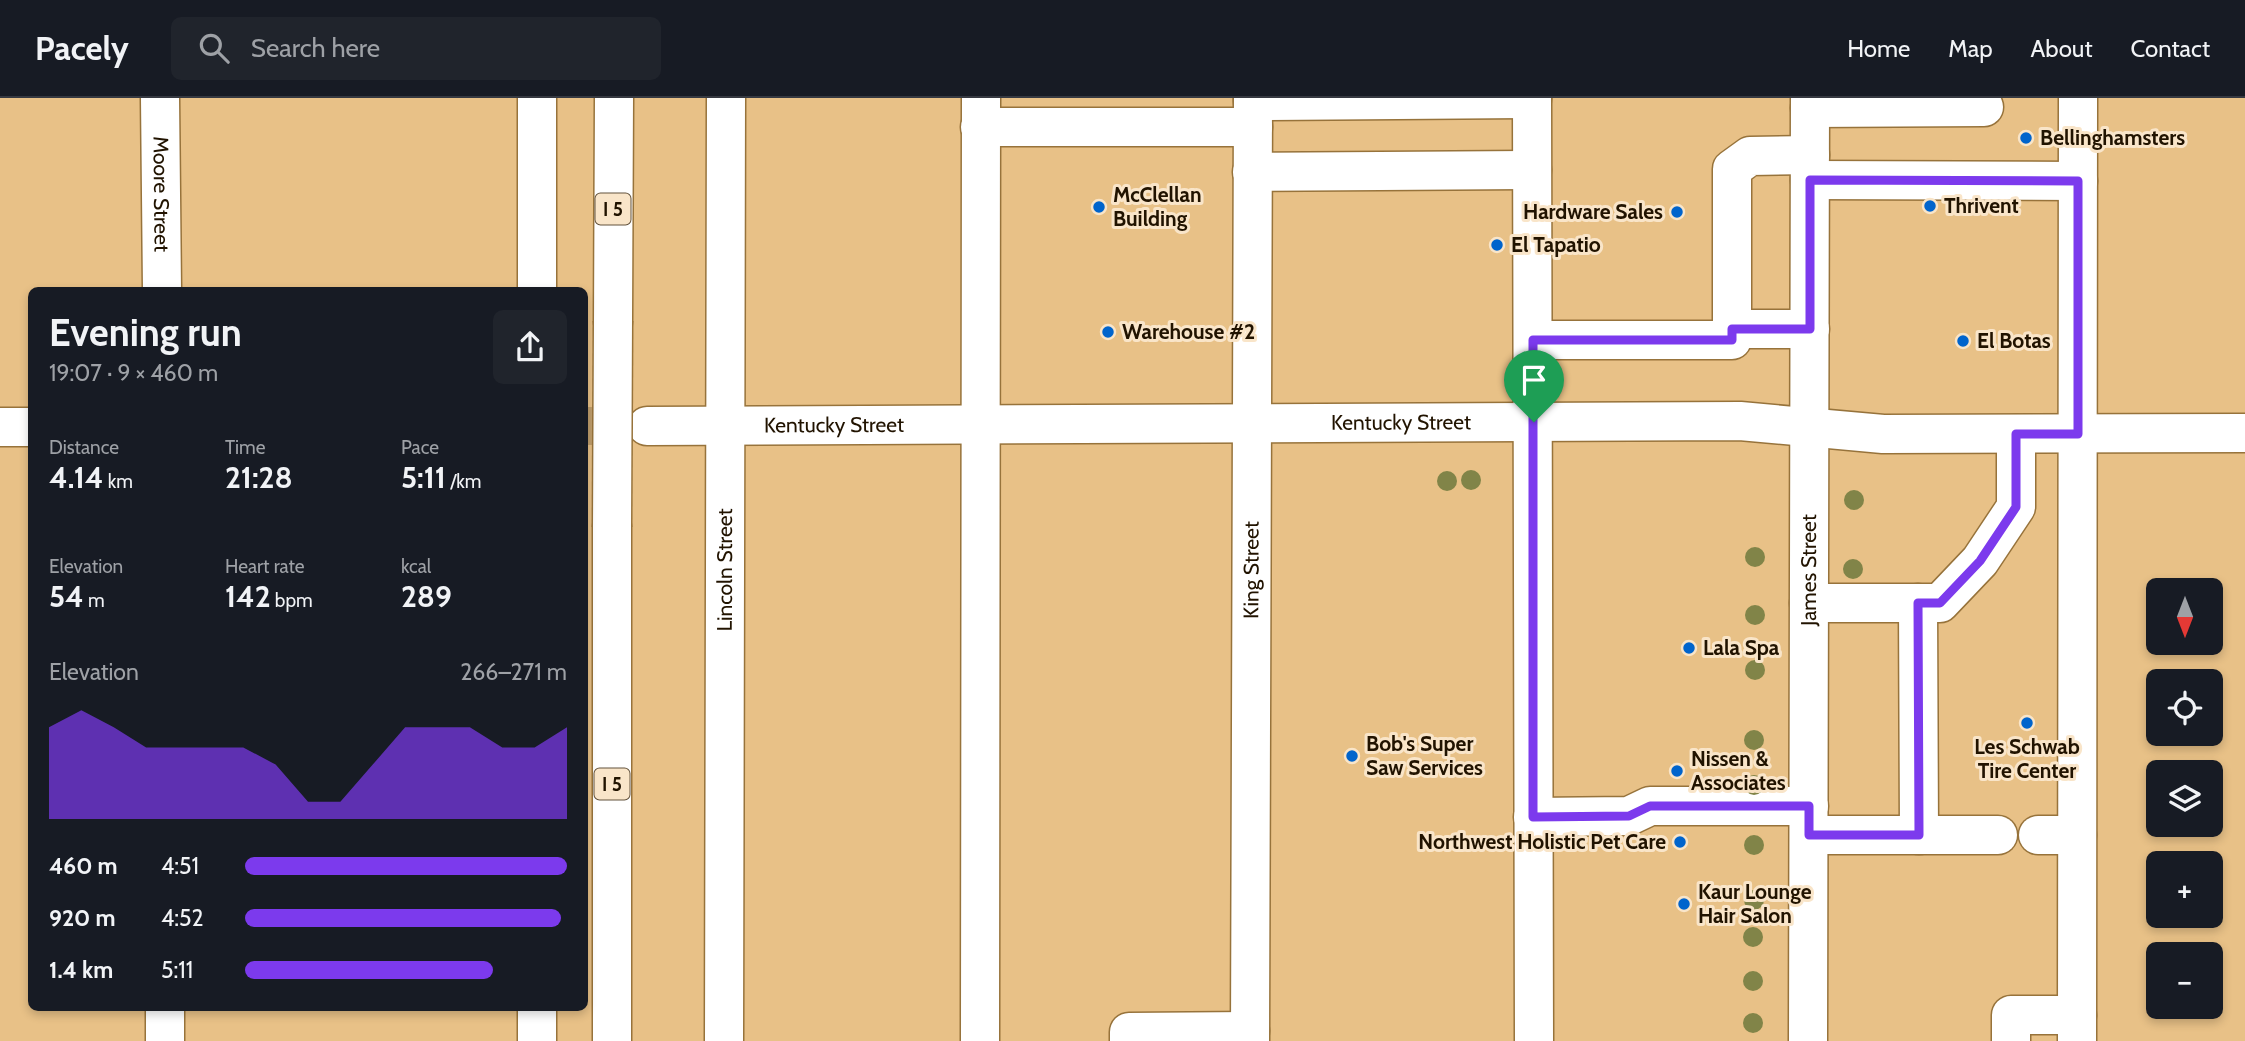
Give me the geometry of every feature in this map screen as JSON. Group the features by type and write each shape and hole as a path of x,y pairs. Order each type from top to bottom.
{"main road":[{"name":"Moore Street","path":"160,98 162,287"},
{"path":"537,98 537,287"},
{"name":"I 5","path":"612,1041 614,98"},
{"name":"Lincoln Street","path":"724,1041 726,98"},
{"path":"2011,1041 2011,1015 2077,1028 2078,98"},
{"path":"980,1041 981,112 1253,108 1532,99 1534,1041"},
{"path":"1810,103 1984,107"},
{"name":"James Street","path":"1808,1041 1810,103"},
{"name":"King Street","path":"1250,1036 1253,108"},
{"path":"1533,340 1732,340 1732,169 1750,156 1810,167 2078,181"},
{"path":"1252,172 1532,170"},
{"path":"1732,329 1810,329"},
{"name":"Kentucky Street","path":"647,426 1740,421 1883,434 2245,433"},
{"path":"0,427 28,427"},
{"path":"1809,603 1940,603 1980,561 2016,507 2016,434"},
{"path":"1918,603 1919,835"},
{"path":"1533,817 1629,816 1650,806 1809,820 1919,835 1998,835"},
{"path":"2038,835 2077,835"},
{"path":"165,1011 166,1041"},
{"path":"537,1011 537,1041"},
{"path":"1129,1041 1129,1032 1250,1036"}],"tunnel":[{"path":"588,426 645,426"}],"place":[{"name":"Bellinghamsters","path":"2026,138"},
{"name":"Thrivent","path":"1930,206"},
{"name":"McClellan Building","path":"1099,207"},
{"name":"Hardware Sales","path":"1677,212"},
{"name":"El Tapatio","path":"1497,245"},
{"name":"Warehouse #2","path":"1108,332"},
{"name":"El Botas","path":"1963,341"},
{"name":"Lala Spa","path":"1689,648"},
{"name":"Les Schwab Tire Center","path":"2027,723"},
{"name":"Bob's Super Saw Services","path":"1352,756"},
{"name":"Nissen & Associates","path":"1677,771"},
{"name":"Northwest Holistic Pet Care","path":"1680,842"},
{"name":"Kaur Lounge Hair Salon","path":"1684,904"}],"route":[{"path":"1810,180 2078,181 2078,434 2016,434 2016,507 1980,561 1940,603 1918,603 1919,835 1809,835 1809,806 1650,806 1629,816 1533,817 1534,422 1533,340 1732,340 1732,329 1810,329 1810,180"}]}
